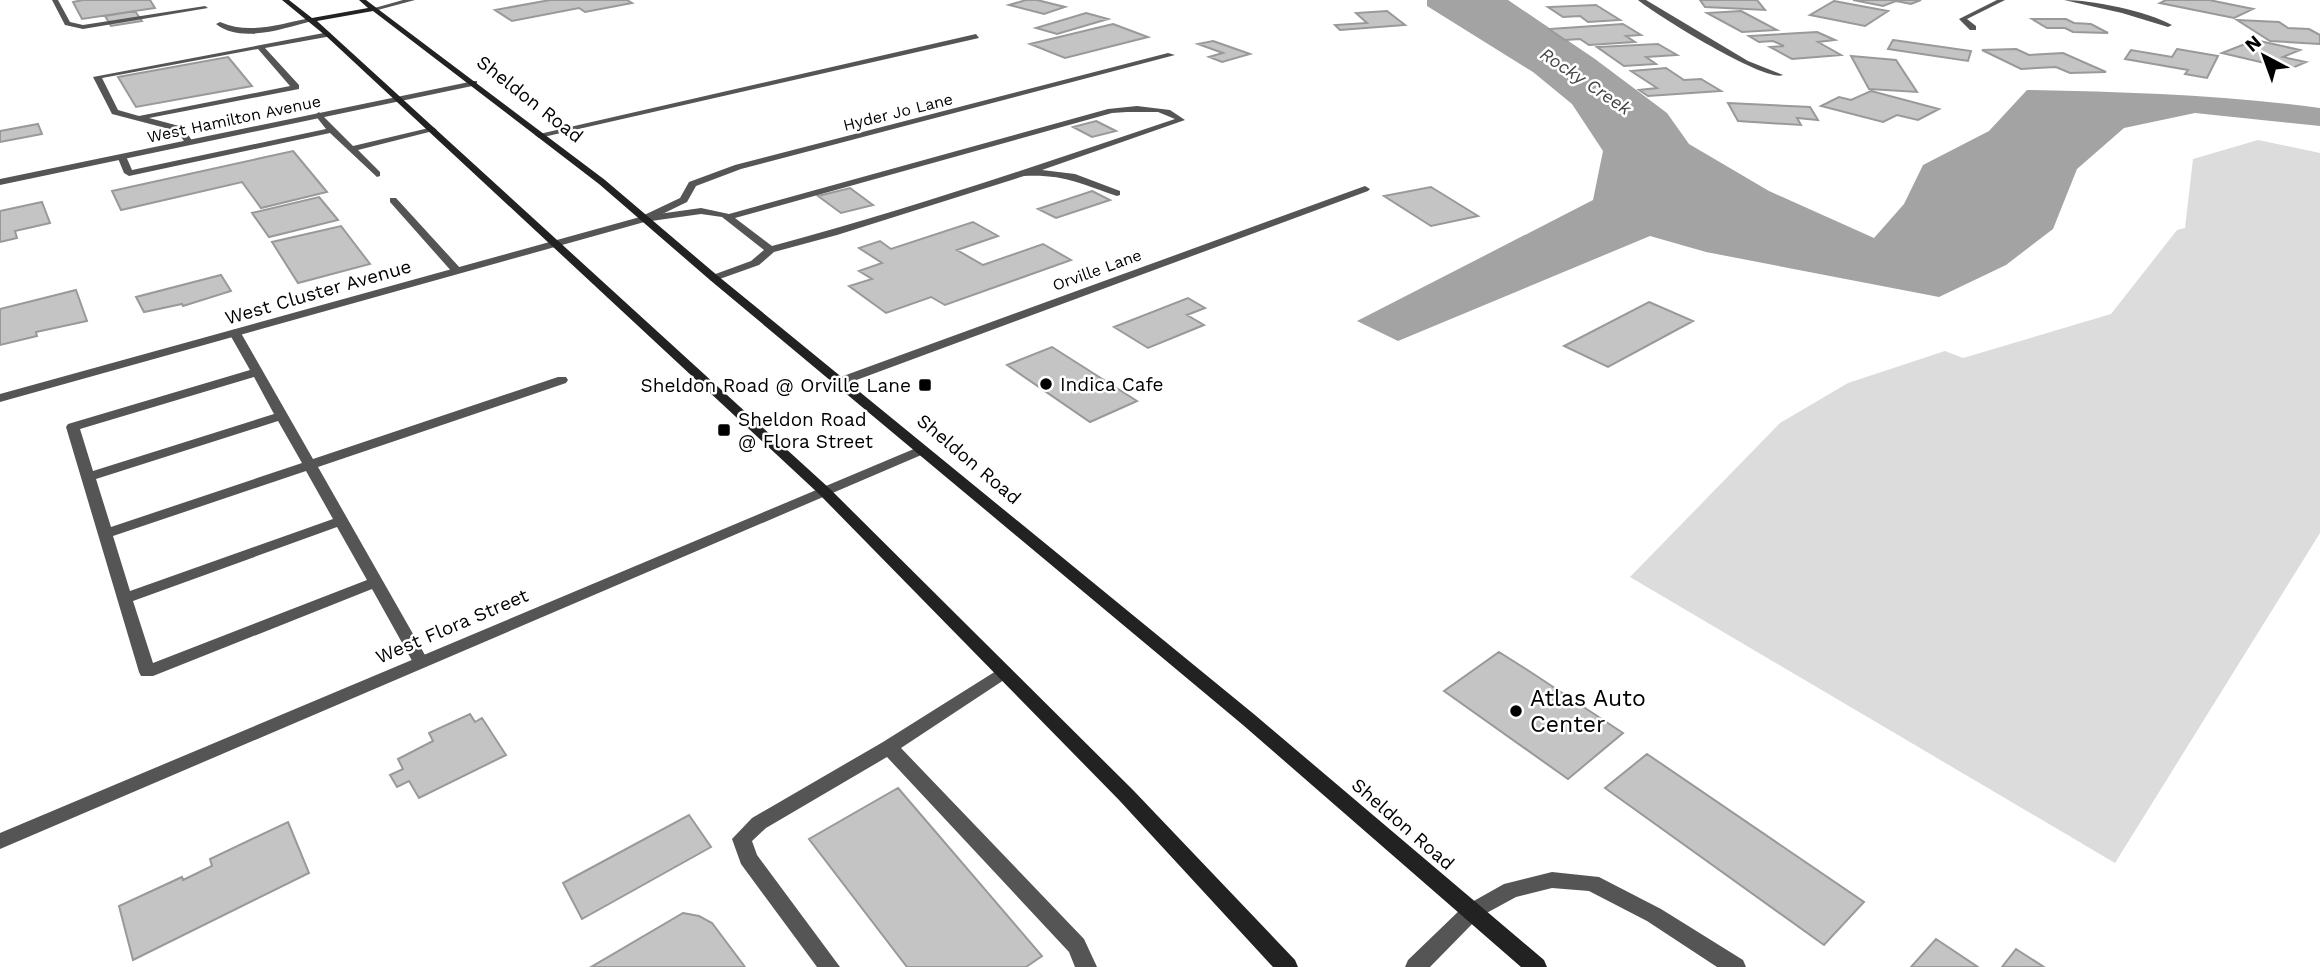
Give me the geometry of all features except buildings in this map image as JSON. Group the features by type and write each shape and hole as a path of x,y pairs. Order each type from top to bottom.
{"main road":[{"path":"285,0 329,34 824,491 1135,804 1287,967"},
{"name":"Sheldon Road","path":"362,0 602,182 713,278 1249,720 1470,913 1536,967"},
{"path":"310,20 374,9"}],"street":[{"path":"55,0 67,24 83,27 205,8"},
{"path":"374,9 412,0"},
{"path":"1641,0 1745,63 1779,75"},
{"path":"1973,28 1962,19 2003,0"},
{"path":"2067,0 2123,11 2168,25"},
{"path":"220,24 231,31 243,32 310,20"},
{"path":"189,142 180,129 115,112 97,77 329,34"},
{"path":"539,135 976,36"},
{"path":"137,118 296,87 260,47"},
{"name":"Hyder Jo Lane","path":"645,219 684,200 692,184 738,167 1171,55"},
{"name":"West Hamilton Avenue","path":"0,182 474,83"},
{"path":"713,278 755,263 770,250 1023,173 1181,120 1177,116 1153,108 1111,111 728,218"},
{"path":"319,115 377,174"},
{"path":"122,156 130,173 332,130"},
{"path":"350,149 433,130"},
{"path":"1023,173 1046,171 1077,175 1117,193"},
{"name":"Orville Lane","path":"839,382 1365,189"},
{"path":"393,200 457,271"},
{"path":"645,219 701,211 728,218 770,250"},
{"name":"West Cluster Avenue","path":"0,398 645,219"},
{"path":"235,333 421,662"},
{"path":"257,372 73,427 147,672 376,582"},
{"path":"105,534 562,380"},
{"path":"88,477 282,416"},
{"name":"West Flora Street","path":"0,841 921,450"},
{"path":"125,598 341,521"},
{"path":"829,967 748,858 742,839 759,823 889,747 1004,672"},
{"path":"889,747 1077,946 1086,967"},
{"path":"1416,967 1470,913 1511,890 1552,880 1592,883 1654,915 1735,967"}],"shaded area":[{"path":"2258,140 2320,153 2320,533 2115,863 1630,577 1780,423 1848,383 1945,351 1963,358 2111,314 2177,230 2185,228 2193,159"}],"water":[{"name":"Rocky Creek","path":"1427,0 1508,0 1595,59 1667,113 1689,144 1769,191 1874,238 1904,204 1923,165 1989,131 2027,90 2211,97 2320,108 2320,126 2195,113 2124,128 2077,169 2053,229 2006,265 1939,297 1706,252 1650,236 1398,341 1357,321 1593,200 1603,151 1572,104 1533,72 1427,6"}],"place":[{"name":"Indica Cafe","path":"1046,384"},
{"name":"Sheldon Road @ Orville Lane","path":"925,385"},
{"name":"Sheldon Road @ Flora Street","path":"724,430"},
{"name":"Atlas Auto Center","path":"1516,711"}]}
